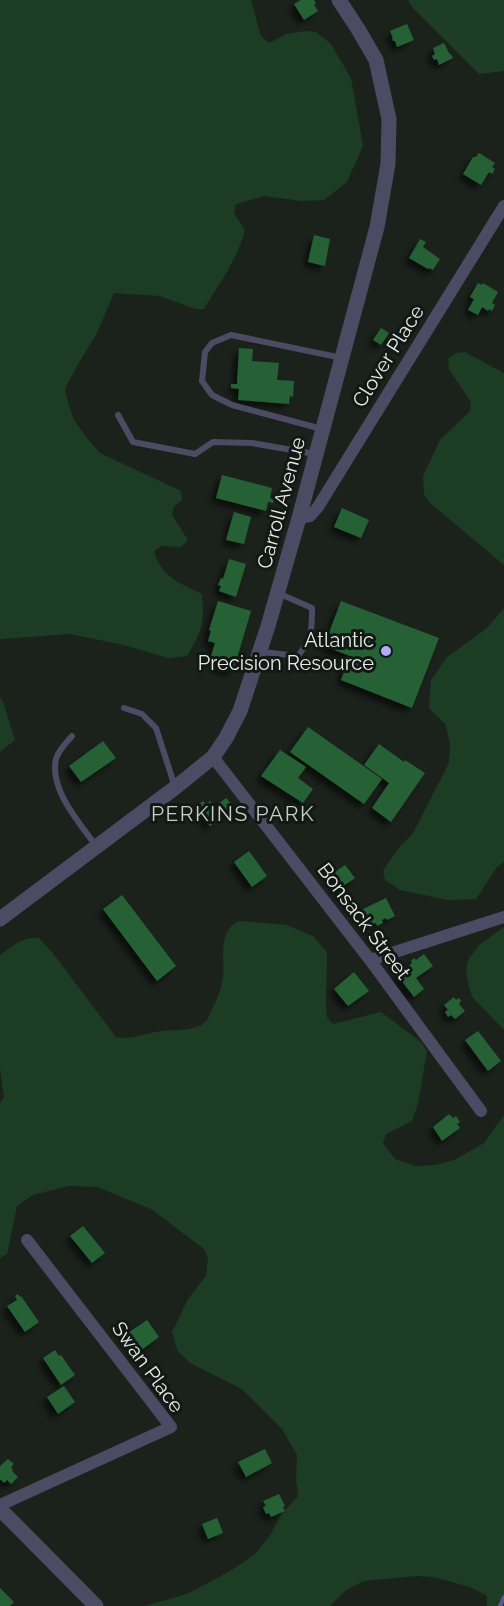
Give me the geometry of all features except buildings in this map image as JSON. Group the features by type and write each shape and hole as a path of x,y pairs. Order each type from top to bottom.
{"street":[{"name":"Carroll Avenue","path":"0,919 213,757 240,711 278,593 299,518 377,227 388,164 389,119 376,60 339,0"},
{"name":"Clover Place","path":"299,518 310,516 318,507 504,206"},
{"name":"Bonsack Street","path":"213,757 370,960 482,1111"},
{"path":"370,960 504,917"},
{"name":"Swan Place","path":"0,1507 171,1426 27,1240"},
{"path":"0,1507 96,1606"}],"lane":[{"path":"323,429 232,405 212,395 202,381 205,352 212,343 231,335 342,358"},
{"path":"118,416 133,442 195,454 213,442 252,443 316,454"},
{"path":"260,651 298,656 305,647 312,628 312,608 278,593"},
{"path":"124,708 142,714 156,728 176,787"},
{"path":"72,736 57,756 54,775 67,805 96,846"}],"green space":[{"path":"0,0 251,0 261,36 269,43 287,34 316,32 331,44 351,78 363,146 347,182 324,200 302,201 264,196 236,204 234,213 245,230 242,240 228,271 204,309 195,309 160,296 114,293 97,333 65,389 74,420 100,453 181,491 182,500 174,506 172,515 188,540 181,547 162,546 154,551 157,560 167,574 179,583 202,594 201,626 187,656 168,658 124,645 70,634 0,639"},
{"path":"408,0 504,0 504,71 479,74 412,7"},
{"path":"465,352 504,373 504,565 429,502 424,494 423,476 440,440 470,411 471,402 449,369 448,359 456,353"},
{"path":"504,608 504,862 497,867 476,899 448,900 400,890 385,880 383,871 397,850 413,833 449,763 450,744 446,725 429,708 431,680 447,657 487,628"},
{"path":"0,697 15,740 0,752"},
{"path":"240,921 287,925 313,936 327,952 326,1007 327,1017 333,1024 381,1012 421,1042 427,1051 418,1103 412,1121 386,1134 383,1143 395,1159 415,1166 436,1165 454,1160 484,1143 504,1115 504,1606 487,1606 487,1596 470,1587 434,1577 416,1576 364,1581 346,1590 330,1606 145,1606 187,1594 254,1555 271,1534 279,1517 298,1496 297,1455 282,1429 242,1389 190,1363 177,1350 172,1332 188,1299 206,1276 208,1258 204,1249 151,1209 97,1187 69,1186 33,1195 17,1206 7,1254 0,1258 0,1103 4,1097 0,1069 0,955 22,940 39,938 116,1037 133,1037 162,1031 190,1029 202,1025 209,1017 222,982 225,938 233,925"},
{"path":"504,927 504,1030 473,998 466,970 468,960 479,945"}],"waterway":[{"path":"500,1606 504,1597"}],"place":[{"name":"Atlantic Precision Resource","path":"386,651"}],"district":[{"name":"PERKINS PARK","path":"233,814"}]}
